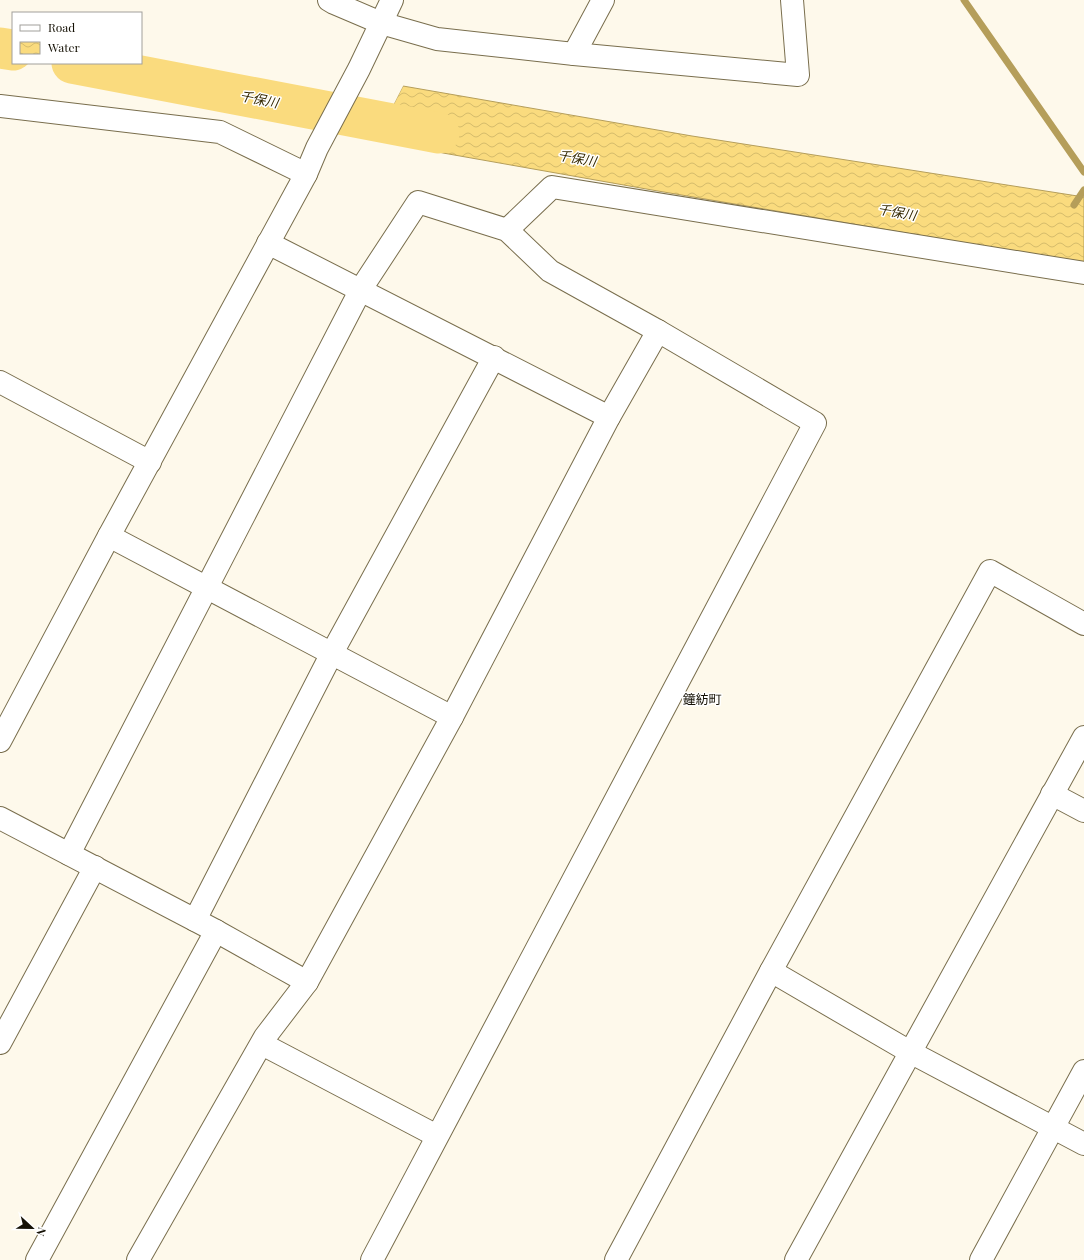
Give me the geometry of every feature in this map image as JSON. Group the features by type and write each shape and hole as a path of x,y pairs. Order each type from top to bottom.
{"street":[{"path":"329,0 381,23 437,39 574,54 798,75 792,0"},
{"path":"0,741 109,536 306,174 317,148 359,69 392,0"},
{"path":"574,54 603,0"},
{"path":"0,106 220,132 306,174"},
{"path":"507,230 552,187 1084,273"},
{"path":"70,854 361,290 418,202 507,230 550,271 658,331 815,423 372,1260"},
{"path":"268,243 609,417"},
{"path":"138,1260 266,1037 307,982 452,717 609,417 658,331"},
{"path":"195,920 332,653 494,357"},
{"path":"0,382 150,462"},
{"path":"109,536 452,717"},
{"path":"616,1260 771,971 990,571 1084,624"},
{"path":"796,1260 1084,737"},
{"path":"1052,794 1084,811"},
{"path":"0,818 216,931 307,982"},
{"path":"0,1043 94,867"},
{"path":"37,1260 216,931"},
{"path":"771,971 910,1052 1084,1144"},
{"path":"262,1044 437,1136"},
{"path":"981,1260 1084,1071"}],"water":[{"path":"403,86 692,136 1084,197 1084,263 443,153 377,137"}],"pier":[{"path":"402,84 404,84 376,139 376,136"}],"waterway":[{"path":"964,0 1084,172"},
{"name":"千保川","path":"0,48 12,50"},
{"name":"千保川","path":"77,64 439,133"},
{"path":"1074,205 1084,190"}],"district":[{"name":"鐘紡町","path":"702,699"}]}
